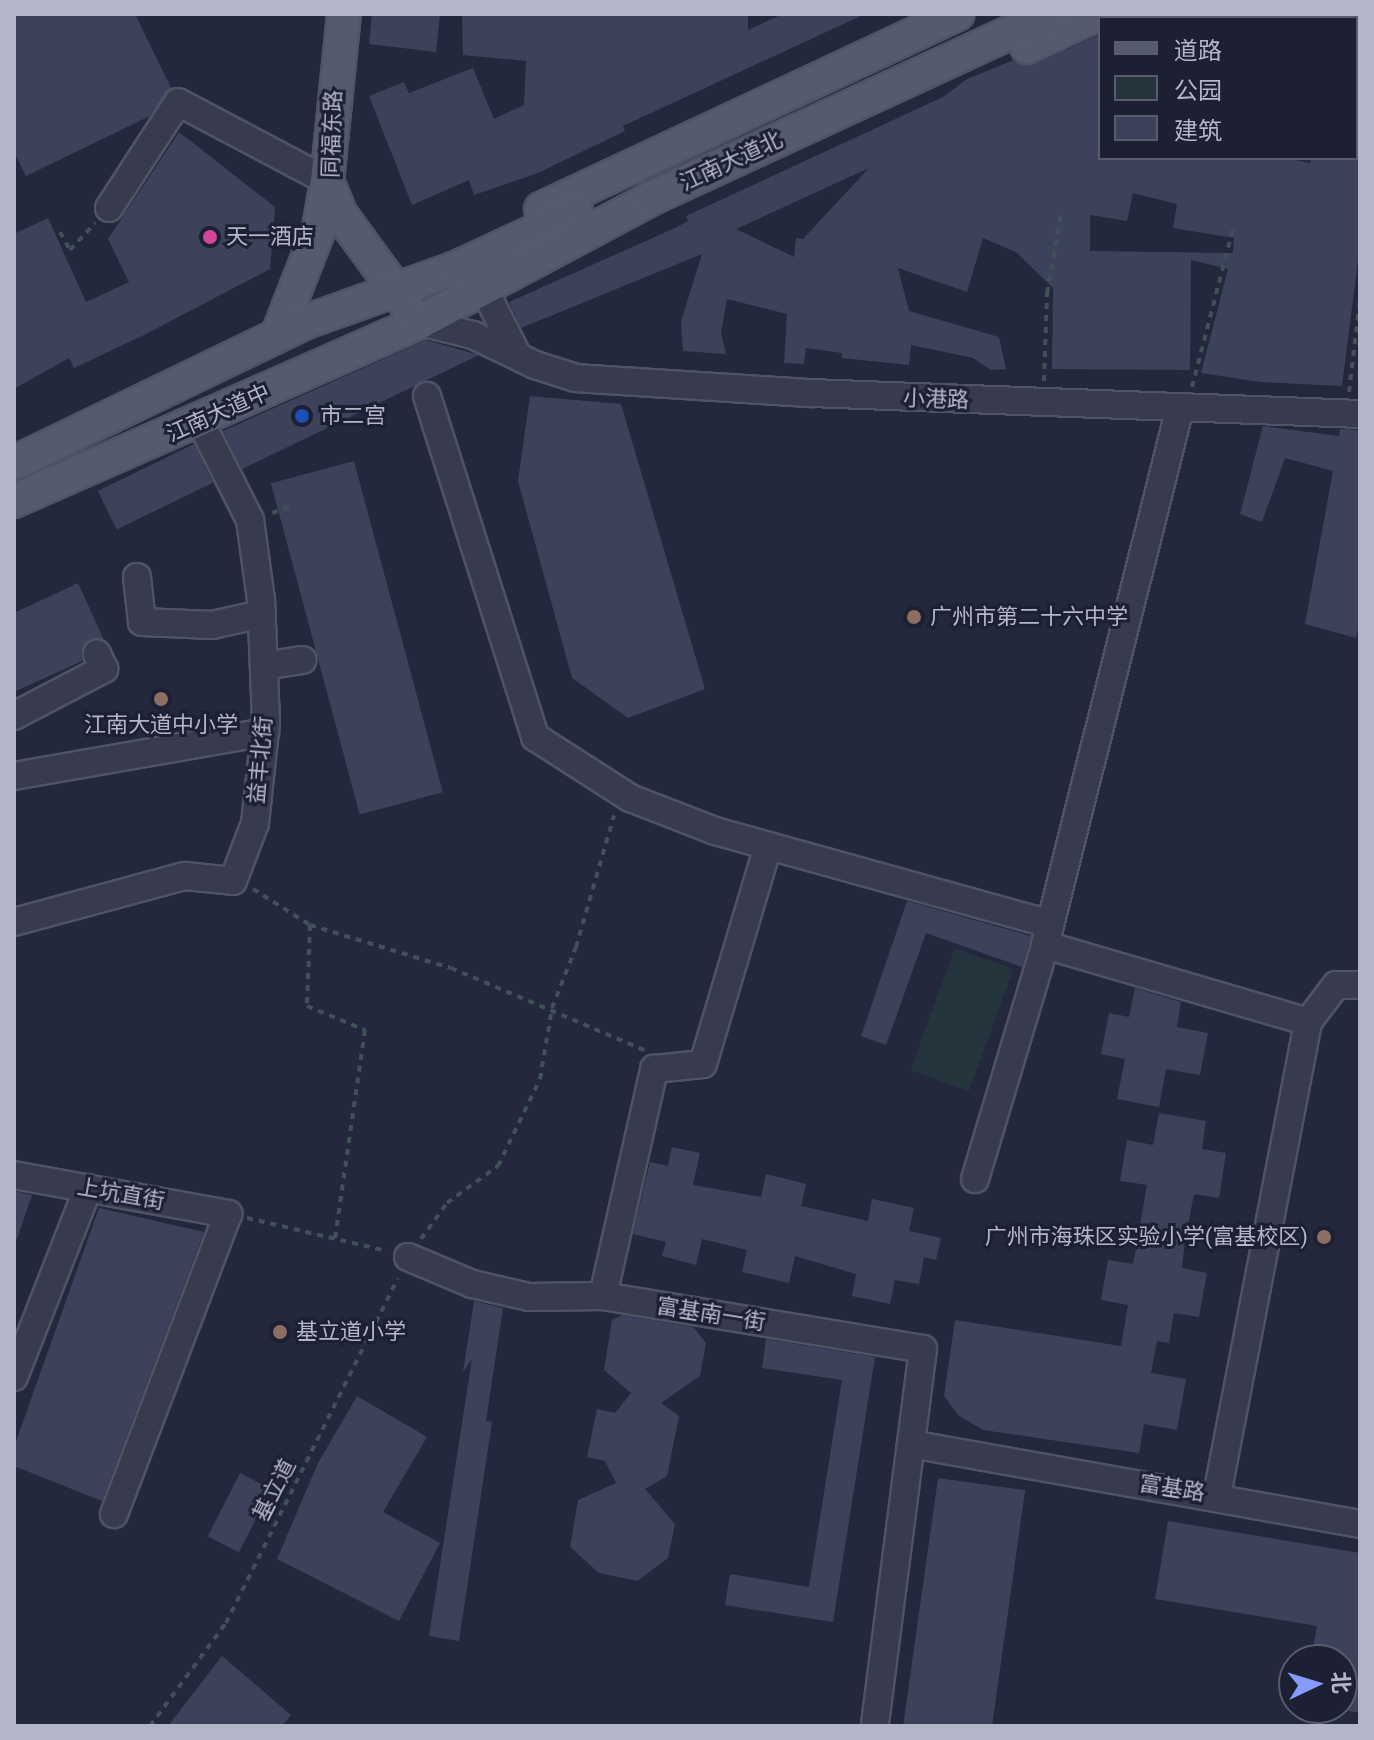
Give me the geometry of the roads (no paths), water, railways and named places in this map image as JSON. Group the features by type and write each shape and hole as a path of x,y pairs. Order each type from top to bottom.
{"main road":[{"name":"同福东路","path":"344,14 327,181 341,215 420,322"},
{"path":"395,290 509,224 958,14"},
{"name":"江南大道北","path":"395,290 454,269 1003,14"},
{"name":"江南大道北","path":"420,322 650,199 1050,14"},
{"path":"484,289 552,267 1097,14"},
{"path":"278,334 319,229 327,181"},
{"name":"江南大道中","path":"14,463 278,334 395,290"},
{"name":"江南大道中","path":"14,501 420,322"}],"street":[{"path":"109,208 178,102 327,181"},
{"path":"484,289 517,355"},
{"name":"小港路","path":"420,322 473,335 576,378 1044,403 1353,414"},
{"path":"427,396 535,737 620,793 715,831 1048,934 1308,1022"},
{"path":"975,1179 1048,934 1184,408"},
{"name":"益丰北街","path":"14,922 185,876 233,881 255,823 265,732 264,666 262,614 250,520 200,421"},
{"path":"137,577 142,622 212,625 262,614"},
{"path":"14,716 104,669 97,654"},
{"path":"264,666 303,660"},
{"path":"14,776 265,732"},
{"path":"603,1296 654,1069 703,1064 768,846"},
{"name":"富基路","path":"911,1444 1217,1495 1308,1022 1336,985 1360,985"},
{"name":"上坑直街","path":"14,1175 228,1214 114,1514"},
{"path":"14,1377 88,1188"},
{"name":"富基南一街","path":"408,1257 472,1284 529,1297 603,1296 923,1349 911,1444"},
{"path":"875,1726 911,1444"},
{"path":"1217,1495 1360,1524"}],"place":[{"name":"天一酒店","path":"210,237"},
{"name":"市二宫","path":"302,416"},
{"name":"广州市第二十六中学","path":"914,617"},
{"name":"江南大道中小学","path":"161,699"},
{"name":"广州市海珠区实验小学(富基校区)","path":"1324,1237"},
{"name":"基立道小学","path":"280,1332"}]}
